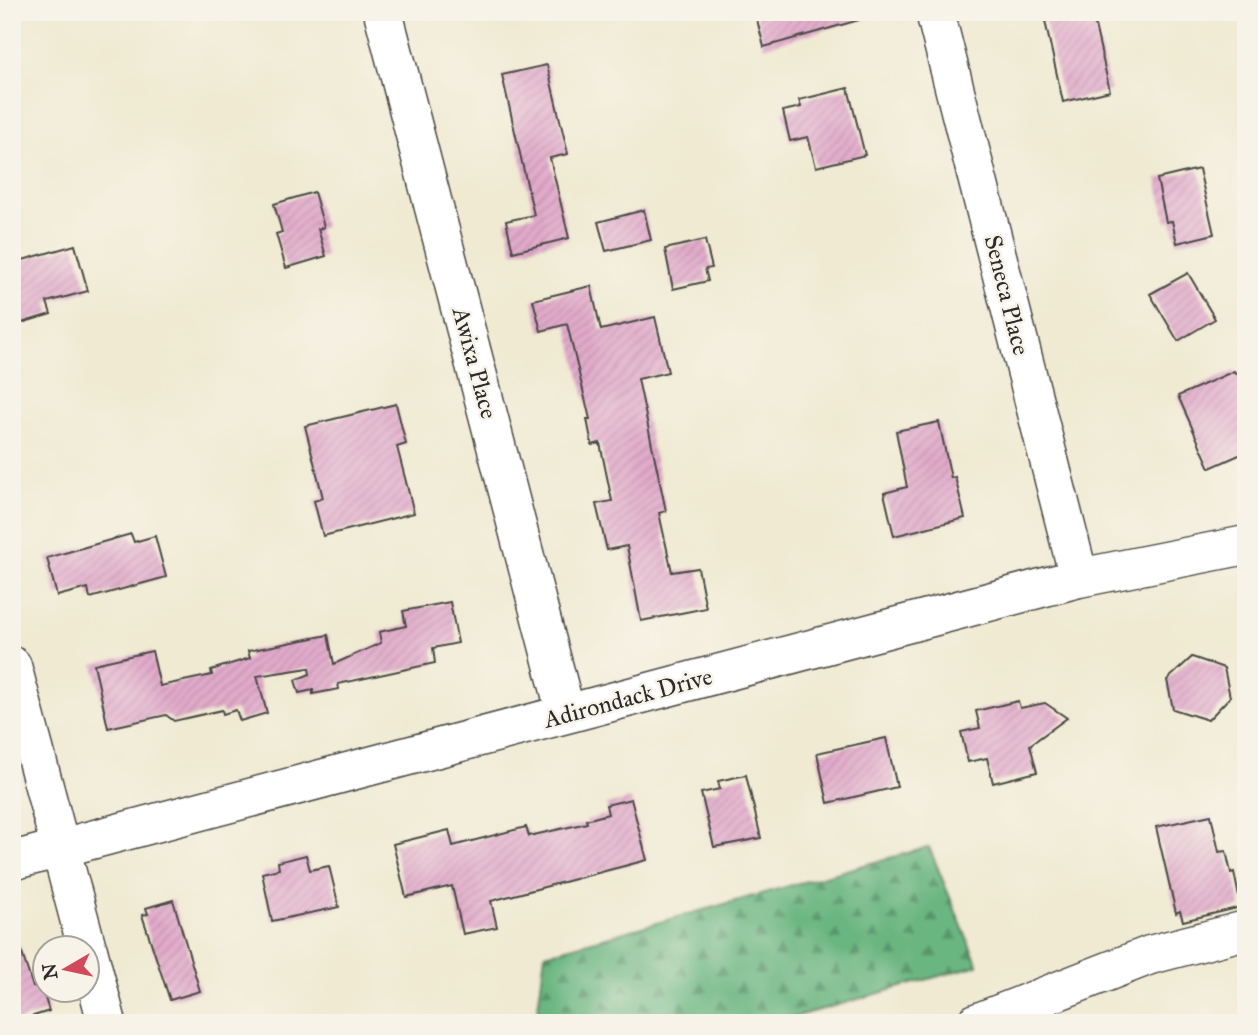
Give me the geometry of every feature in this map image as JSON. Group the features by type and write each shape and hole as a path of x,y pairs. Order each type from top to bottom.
{"street":[{"name":"Awixa Place","path":"383,12 566,714"},
{"name":"Seneca Place","path":"935,12 1079,578"},
{"name":"Adirondack Drive","path":"12,861 1079,578 1246,545"},
{"path":"12,666 83,934"},
{"path":"976,1023 1150,955 1246,930"},
{"path":"102,1004 107,1023"}],"green space":[{"path":"929,847 978,965 774,1023 536,1023 545,954"}],"building":[{"path":"755,12 858,12 859,20 764,47"},
{"path":"1092,12 1110,91 1063,102 1045,21"},
{"path":"547,65 568,154 550,158 569,238 513,252 506,221 534,215 502,75"},
{"path":"848,88 865,155 816,167 808,137 790,141 783,111 801,107 799,100"},
{"path":"1199,169 1214,234 1177,243 1172,221 1166,222 1157,179"},
{"path":"314,192 324,227 318,229 326,256 286,268 276,234 282,232 274,204"},
{"path":"644,210 651,240 606,251 598,222"},
{"path":"705,240 712,268 705,269 708,281 673,289 665,249"},
{"path":"75,245 88,291 47,302 51,314 18,324 12,305 12,263"},
{"path":"1188,273 1215,319 1178,341 1150,294"},
{"path":"591,286 601,330 655,317 668,372 638,379 666,511 659,513 672,572 698,568 706,608 641,621 627,546 607,550 596,504 612,501 600,443 592,445 587,419 590,419 567,324 541,331 533,300"},
{"path":"1246,370 1246,452 1210,468 1178,396 1234,371 1236,374"},
{"path":"396,404 406,444 397,447 414,513 323,536 314,501 323,498 305,426"},
{"path":"939,422 951,478 955,477 965,518 894,536 884,493 907,487 896,431"},
{"path":"131,534 134,542 155,536 166,577 90,598 88,588 57,596 47,558"},
{"path":"450,602 458,643 433,648 435,663 338,684 339,689 313,694 313,690 299,693 295,680 310,674 309,668 257,676 267,713 240,721 236,710 223,714 222,710 174,721 166,715 108,728 94,664 152,651 160,686 212,675 211,670 250,658 248,651 328,635 334,664 381,643 379,632 406,626 403,611"},
{"path":"1192,657 1224,668 1230,697 1208,720 1173,709 1167,680"},
{"path":"1018,701 1020,708 1045,703 1067,718 1030,745 1037,772 993,783 987,758 968,762 961,732 980,728 976,711"},
{"path":"886,738 897,787 828,803 817,753"},
{"path":"746,775 761,838 714,847 701,793 720,789 718,781"},
{"path":"631,799 647,860 491,901 497,927 463,934 452,886 406,897 393,844 449,830 453,846 526,827 529,836 587,823 586,820 608,814 606,805"},
{"path":"1211,815 1219,852 1226,851 1231,873 1234,872 1241,907 1183,921 1180,911 1176,913 1156,827"},
{"path":"306,855 310,870 329,866 339,907 272,921 262,873 279,869 278,862"},
{"path":"173,900 200,991 170,1000 142,915 148,914 146,908"},
{"path":"18,941 32,984 32,1004 47,1004 49,1011 12,1023 12,942"}]}
